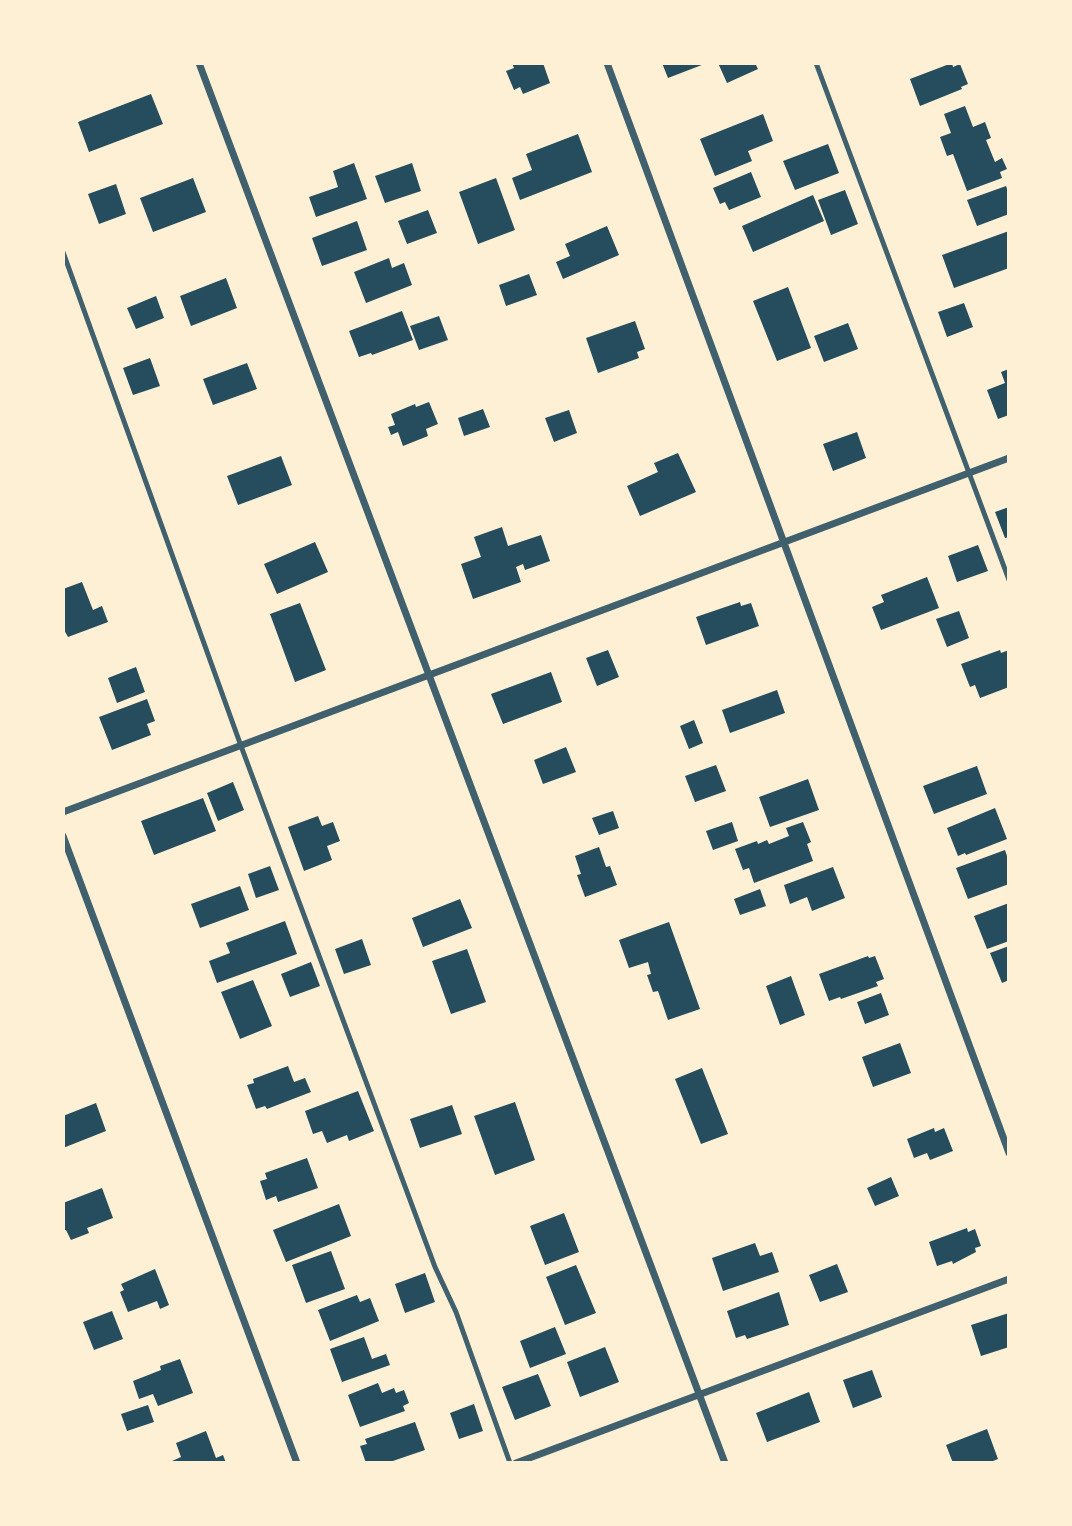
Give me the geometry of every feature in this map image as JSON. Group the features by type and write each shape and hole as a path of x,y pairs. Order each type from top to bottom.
{"street":[{"path":"199,63 725,1463"},
{"path":"607,63 1009,1153"},
{"path":"63,812 1009,458"},
{"path":"63,836 297,1463"},
{"path":"516,1463 1009,1279"}],"lane":[{"path":"816,63 1009,580"},
{"path":"63,252 241,746 435,1267 456,1312 510,1463"}],"building":[{"path":"512,63 543,63 550,83 523,94 520,87 514,90 506,71 514,68"},
{"path":"662,63 707,63 668,78"},
{"path":"718,63 755,63 758,69 727,83"},
{"path":"952,63 953,67 960,64 968,84 920,106 910,79"},
{"path":"151,94 163,124 89,152 78,122"},
{"path":"965,106 973,127 985,122 991,138 986,140 995,162 1002,158 1007,169 1000,172 1002,178 967,191 953,154 947,156 940,137 951,133 944,114"},
{"path":"763,114 773,141 748,151 752,161 715,176 700,139"},
{"path":"578,134 592,172 520,200 512,178 532,170 526,154"},
{"path":"828,144 839,173 795,190 783,161"},
{"path":"354,163 367,199 316,217 309,197 338,187 333,171"},
{"path":"412,163 421,191 385,203 375,176"},
{"path":"751,172 761,197 729,210 725,202 720,204 713,188"},
{"path":"193,178 206,212 153,232 140,198"},
{"path":"496,178 515,230 478,244 459,192"},
{"path":"116,184 126,214 99,224 88,194"},
{"path":"1006,186 1009,194 1009,214 977,226 967,200"},
{"path":"845,190 858,224 831,235 818,200"},
{"path":"813,195 824,221 753,252 742,226"},
{"path":"428,210 437,233 407,244 398,221"},
{"path":"357,221 367,250 322,266 312,238"},
{"path":"607,226 619,255 563,279 556,262 570,256 565,244"},
{"path":"1009,231 1009,268 954,288 942,255"},
{"path":"389,258 392,268 404,263 412,285 366,303 354,272"},
{"path":"529,274 537,295 506,306 499,285"},
{"path":"226,278 237,308 191,326 180,296"},
{"path":"788,287 811,348 777,361 753,301"},
{"path":"156,296 164,318 136,329 127,308"},
{"path":"964,303 973,327 947,337 938,312"},
{"path":"402,311 413,340 359,357 349,331"},
{"path":"439,316 448,340 419,350 410,326"},
{"path":"635,321 645,349 637,352 639,358 598,373 586,338"},
{"path":"848,323 858,349 824,362 814,336"},
{"path":"150,358 160,386 133,395 123,368"},
{"path":"247,363 257,389 213,405 203,379"},
{"path":"1009,369 1009,415 998,419 987,390 1005,383 1001,372"},
{"path":"429,402 438,424 426,429 428,436 403,446 398,432 391,435 388,427 395,425 391,414 415,404 416,407"},
{"path":"483,409 490,427 464,436 458,418"},
{"path":"569,410 577,433 554,442 545,418"},
{"path":"857,432 866,458 833,471 823,444"},
{"path":"678,453 696,492 640,516 627,486 658,472 654,463"},
{"path":"281,456 292,485 238,505 227,476"},
{"path":"1009,507 1009,537 1005,538 995,512"},
{"path":"502,527 508,546 541,535 550,561 525,570 523,564 516,567 521,582 473,599 461,564 481,557 474,537"},
{"path":"315,542 328,572 277,594 264,564"},
{"path":"978,545 988,571 957,582 948,556"},
{"path":"927,577 939,608 881,630 872,607 884,602 881,595"},
{"path":"82,582 93,610 102,606 108,622 68,637 63,628 63,589"},
{"path":"740,602 741,606 751,603 759,626 706,645 696,617"},
{"path":"300,603 326,670 295,682 270,614"},
{"path":"959,611 969,638 947,647 936,619"},
{"path":"608,650 619,677 597,686 586,658"},
{"path":"1000,650 1001,653 1009,650 1009,687 980,698 975,685 970,687 961,664"},
{"path":"136,667 145,692 117,703 108,678"},
{"path":"551,672 562,702 503,724 491,694"},
{"path":"777,690 785,713 730,733 722,710"},
{"path":"147,699 155,721 147,724 151,735 112,750 99,717"},
{"path":"694,720 703,743 689,749 680,726"},
{"path":"566,747 576,772 543,784 534,760"},
{"path":"716,765 726,791 695,802 685,776"},
{"path":"977,766 987,794 934,814 923,786"},
{"path":"808,779 819,810 770,827 759,797"},
{"path":"233,782 244,810 218,821 207,793"},
{"path":"203,798 216,831 154,855 141,821"},
{"path":"995,808 1007,839 958,856 947,828"},
{"path":"613,811 619,828 599,835 592,818"},
{"path":"318,816 322,826 333,822 340,841 327,846 332,860 304,871 288,827"},
{"path":"732,822 738,841 713,850 706,831"},
{"path":"803,822 811,842 807,844 813,861 754,883 749,868 743,870 735,849 757,841 758,844 767,840 769,844 789,836 786,828"},
{"path":"599,847 606,867 610,866 617,885 585,897 577,875 581,874 575,856"},
{"path":"1005,850 1009,862 1009,884 968,899 956,868"},
{"path":"270,866 279,890 256,898 248,874"},
{"path":"833,867 845,898 812,911 807,897 790,904 784,885"},
{"path":"240,886 249,910 200,928 191,904"},
{"path":"760,889 766,906 740,915 734,899"},
{"path":"460,899 472,928 423,947 412,918"},
{"path":"1009,903 1009,941 987,949 974,916"},
{"path":"285,921 297,954 217,983 209,961 230,953 226,943"},
{"path":"669,922 700,1009 668,1020 658,991 653,992 647,975 651,974 648,962 629,968 619,940"},
{"path":"362,939 371,965 344,974 335,949"},
{"path":"1009,946 1009,980 1002,983 990,953"},
{"path":"467,949 486,1002 451,1014 432,961"},
{"path":"868,956 875,956 884,979 876,982 878,986 829,1001 819,974"},
{"path":"311,962 320,986 290,997 281,974"},
{"path":"791,976 805,1015 780,1025 766,986"},
{"path":"253,980 272,1026 240,1039 221,992"},
{"path":"881,993 889,1015 865,1024 857,1002"},
{"path":"900,1043 911,1073 873,1087 862,1057"},
{"path":"288,1066 294,1082 305,1078 311,1092 267,1109 265,1106 256,1109 247,1085 254,1083 253,1079"},
{"path":"702,1068 728,1134 701,1144 675,1079"},
{"path":"358,1091 374,1131 349,1141 347,1135 327,1143 322,1131 313,1134 305,1111"},
{"path":"515,1102 535,1160 495,1175 474,1116"},
{"path":"96,1103 106,1131 63,1148 63,1116"},
{"path":"452,1105 462,1134 420,1148 410,1119"},
{"path":"934,1128 935,1132 944,1128 953,1151 930,1160 927,1153 914,1158 907,1139"},
{"path":"307,1158 318,1188 278,1202 276,1196 266,1200 260,1181 267,1179 265,1173"},
{"path":"891,1177 899,1196 875,1206 867,1188"},
{"path":"102,1188 113,1218 87,1228 89,1233 71,1240 66,1230 63,1231 63,1203"},
{"path":"339,1204 351,1236 286,1262 273,1230"},
{"path":"564,1213 579,1252 545,1265 530,1226"},
{"path":"967,1228 968,1232 975,1229 981,1246 975,1248 976,1252 953,1264 952,1261 937,1266 929,1242"},
{"path":"755,1243 760,1256 772,1252 779,1272 723,1291 712,1258"},
{"path":"331,1251 345,1289 306,1303 292,1265"},
{"path":"837,1264 848,1292 820,1302 809,1275"},
{"path":"576,1265 596,1313 565,1325 546,1277"},
{"path":"155,1269 169,1305 160,1309 157,1301 128,1312 120,1292 124,1290 121,1284"},
{"path":"425,1273 435,1302 405,1313 395,1284"},
{"path":"779,1292 789,1325 747,1339 745,1335 736,1338 727,1311"},
{"path":"357,1295 360,1302 370,1298 379,1321 330,1341 318,1310"},
{"path":"112,1311 123,1339 94,1350 83,1322"},
{"path":"1009,1313 1009,1347 981,1356 971,1325"},
{"path":"555,1327 566,1354 530,1368 520,1341"},
{"path":"364,1337 372,1359 386,1354 390,1365 342,1382 330,1349"},
{"path":"605,1347 619,1382 580,1397 567,1362"},
{"path":"180,1359 193,1393 158,1406 153,1394 139,1399 133,1381 161,1370 160,1366"},
{"path":"872,1370 882,1397 853,1408 843,1380"},
{"path":"538,1374 551,1406 515,1420 502,1387"},
{"path":"378,1383 382,1393 394,1388 396,1393 404,1390 409,1403 403,1406 405,1411 360,1427 348,1395"},
{"path":"809,1392 820,1422 767,1442 756,1413"},
{"path":"474,1404 483,1431 459,1439 450,1413"},
{"path":"148,1405 154,1422 127,1431 121,1414"},
{"path":"415,1422 425,1450 387,1463 366,1463 360,1446 367,1444 365,1439"},
{"path":"987,1429 998,1459 988,1463 953,1463 946,1445"},
{"path":"206,1431 216,1458 223,1455 226,1463 173,1463 172,1461 181,1457 176,1443"}]}
